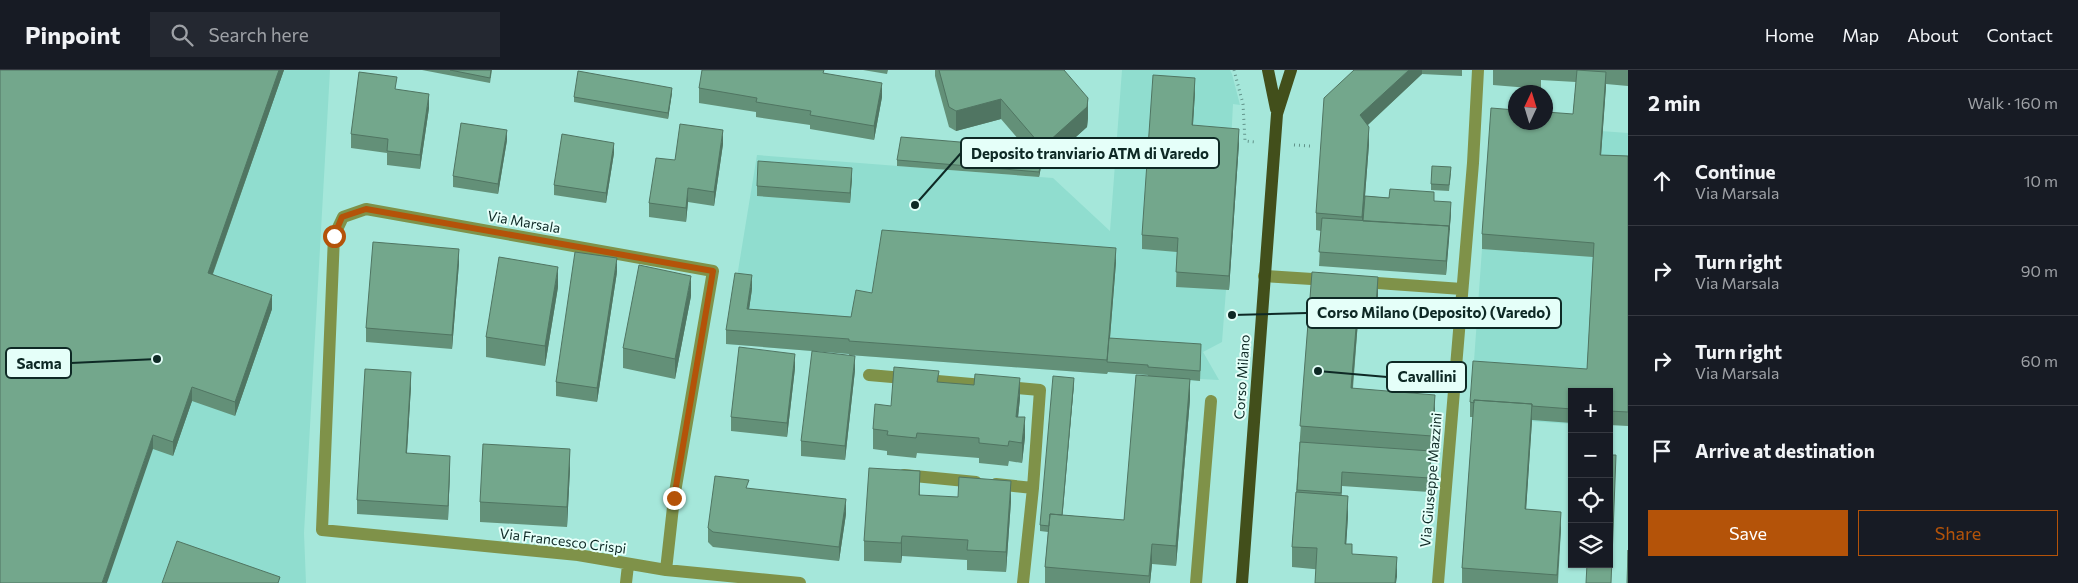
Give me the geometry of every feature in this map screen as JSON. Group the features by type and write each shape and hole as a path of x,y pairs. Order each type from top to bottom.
{"main road":[{"name":"Corso Milano","path":"1242,583 1276,114 1268,70"},
{"name":"Corso Milano","path":"1276,114 1291,70"}],"street":[{"name":"Via Giuseppe Mazzini","path":"1438,583 1473,163 1478,70"},
{"name":"Via Marsala","path":"322,530 334,236 342,217 366,209 713,271 674,498 666,570"},
{"path":"1264,276 1462,289"},
{"path":"869,375 1040,390 1023,583"},
{"path":"1196,583 1211,401"},
{"path":"888,473 1032,488"},
{"name":"Via Francesco Crispi","path":"322,530 578,555 666,570 800,583"},
{"path":"626,583 628,565"}],"shaded area":[{"path":"0,70 330,70 304,533 306,583 0,583"},
{"path":"1122,70 1230,70 1232,74 1240,105 1233,104 1231,142 1239,143 1229,290 1226,290 1222,342 1203,352 1219,380 1200,379 1200,381 1148,378 1147,375 1108,372 1107,374 726,344 757,155 1053,178 1110,231"},
{"path":"1491,123 1508,124 1508,130 1553,130 1553,128 1628,133 1628,407 1613,395 1613,388 1568,388 1568,424 1470,417"}],"building":[{"path":"0,70 279,70 208,273 272,295 235,402 192,387 173,442 153,435 102,583 0,583"},
{"path":"450,70 491,70 490,78"},
{"path":"702,70 824,70 823,73 882,83 874,126 810,115 811,111 756,102 757,98 699,88"},
{"path":"939,70 1064,70 1088,98 1087,107 1048,142 1038,142 1001,99 956,111 949,107"},
{"path":"1354,70 1409,70 1360,115 1369,127 1362,217 1316,213 1324,98"},
{"path":"1577,70 1606,72 1600,155 1628,156 1628,412 1613,411 1613,388 1568,388 1568,409 1474,400 1474,403 1470,402 1473,361 1587,369 1594,243 1482,234 1491,108 1508,109 1508,130 1553,130 1553,113 1573,114"},
{"path":"578,71 672,88 668,113 574,97"},
{"path":"359,72 397,77 395,89 429,94 420,155 387,151 388,139 351,134"},
{"path":"1153,75 1195,78 1192,125 1239,129 1229,276 1176,272 1178,238 1142,235"},
{"path":"461,123 507,130 498,184 453,176"},
{"path":"680,124 723,130 714,192 688,188 686,208 649,203 656,158 675,160"},
{"path":"562,134 614,143 606,193 554,185"},
{"path":"901,137 1030,148 1038,156 1042,156 1039,172 897,160"},
{"path":"758,161 852,168 850,193 757,186"},
{"path":"1432,166 1451,167 1449,185 1431,184"},
{"path":"1390,189 1434,192 1434,201 1451,202 1449,230 1449,226 1363,221 1365,196 1389,198"},
{"path":"1322,218 1449,226 1446,261 1319,252"},
{"path":"882,230 1116,248 1107,360 726,330 735,273 752,275 747,309 851,317 856,290 872,293"},
{"path":"373,242 459,249 452,335 366,328"},
{"path":"575,252 617,258 597,388 556,382"},
{"path":"499,257 558,267 545,346 486,337"},
{"path":"639,265 691,276 675,359 623,348"},
{"path":"1312,272 1378,277 1376,305 1358,304 1351,388 1435,395 1432,436 1300,426"},
{"path":"1109,338 1201,344 1200,371 1107,362"},
{"path":"739,347 795,354 787,423 731,417"},
{"path":"812,351 855,356 845,446 801,441"},
{"path":"894,367 939,371 937,382 974,385 975,374 1020,378 1016,417 1025,417 1022,443 1009,441 1008,446 979,443 979,438 917,433 916,438 887,435 888,431 873,429 875,404 891,406"},
{"path":"365,369 411,372 406,453 450,456 448,506 357,500"},
{"path":"1136,375 1190,379 1176,546 1152,544 1149,576 1045,567 1050,514 1124,520"},
{"path":"1053,376 1074,378 1062,515 1050,514 1049,526 1040,525"},
{"path":"1474,400 1532,404 1525,509 1561,512 1557,575 1462,568"},
{"path":"1300,442 1431,451 1429,478 1342,472 1341,493 1297,490"},
{"path":"483,444 570,449 567,507 480,502"},
{"path":"1613,455 1616,455 1613,532"},
{"path":"869,468 920,471 919,495 958,497 959,477 1011,481 1006,552 967,550 968,540 902,536 901,543 864,541"},
{"path":"715,476 749,480 746,488 846,499 839,547 713,532 708,528"},
{"path":"1296,492 1348,496 1345,544 1352,544 1352,554 1397,557 1395,583 1315,583 1317,548 1292,547"},
{"path":"177,541 280,577 278,583 162,583"},
{"path":"1628,550 1628,583 1627,583"},
{"path":"1587,568 1612,568 1611,583 1586,583"}],"place":[{"name":"Deposito tranviario ATM di Varedo","path":"915,205"},
{"name":"Corso Milano (Deposito) (Varedo)","path":"1232,315"},
{"name":"Sacma","path":"157,359"},
{"name":"Cavallini","path":"1318,371"}],"route":[{"path":"334,236 342,217 366,209 713,271 674,498"}]}
